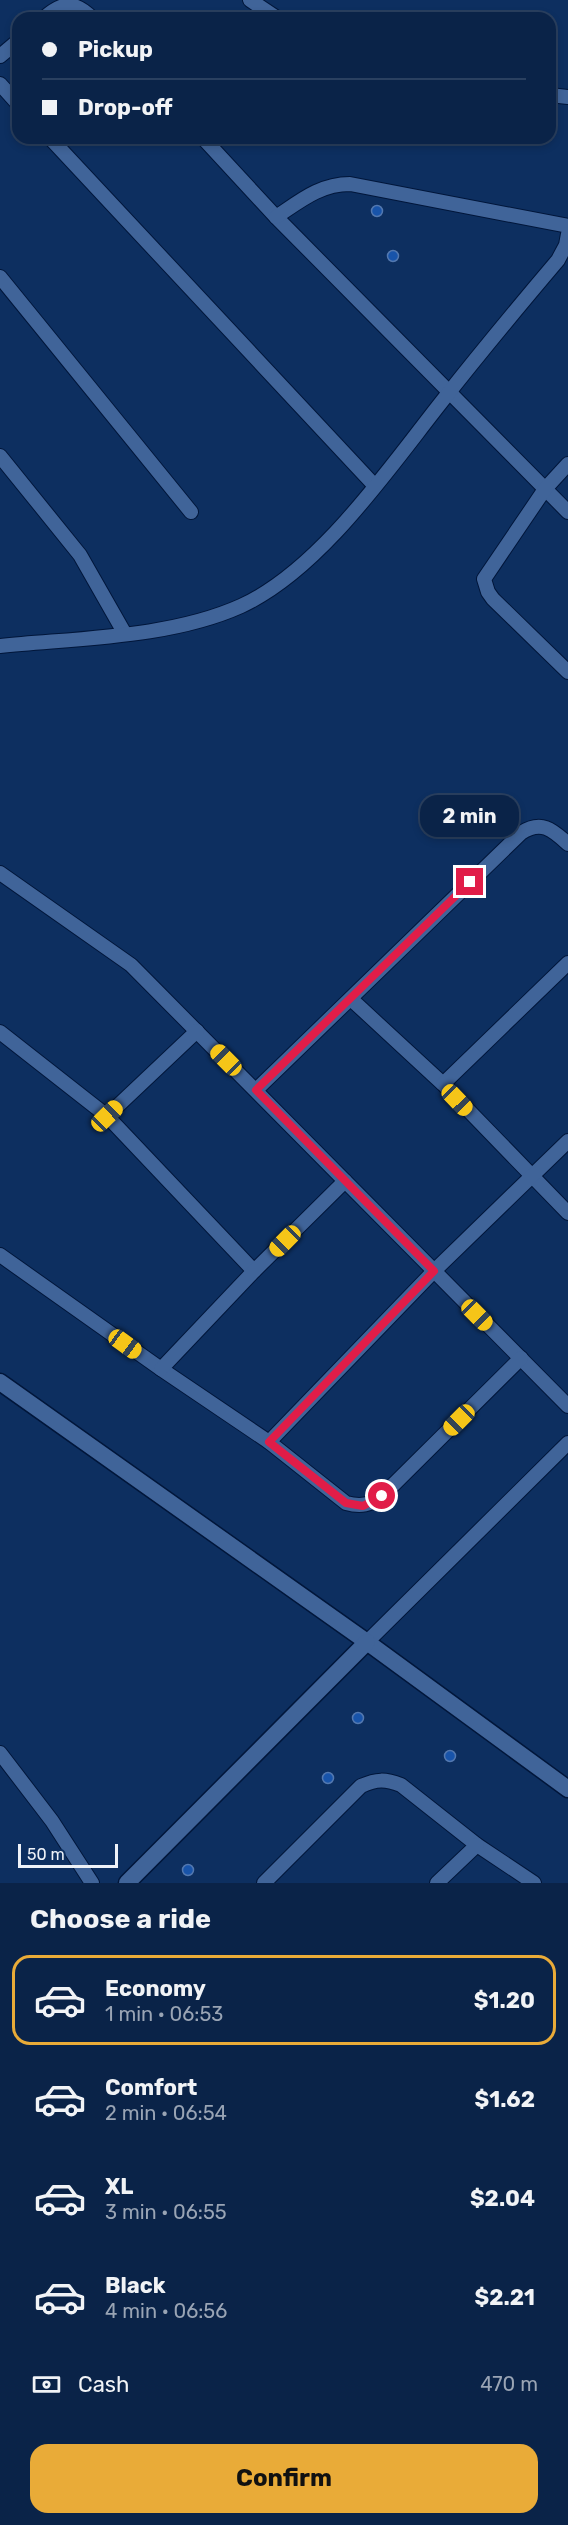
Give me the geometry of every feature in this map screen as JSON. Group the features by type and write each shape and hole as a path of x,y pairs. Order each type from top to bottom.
{"street":[{"path":"250,0 268,12"},
{"path":"51,12 65,4 84,9 87,12"},
{"path":"0,56 12,45"},
{"path":"0,84 12,97"},
{"path":"56,144 375,486"},
{"path":"209,144 276,217 568,512"},
{"path":"276,217 325,186 350,184 568,226"},
{"path":"0,646 168,629 238,608 278,587 315,553 375,486 558,260 566,245 568,234"},
{"path":"3,287 191,512"},
{"path":"0,456 80,555 124,634"},
{"path":"568,464 545,489 487,571 484,585 493,599 568,672"},
{"path":"256,1090 520,833 536,825 544,826 556,832 568,844"},
{"path":"0,873 131,965 568,1406"},
{"path":"442,1084 568,963"},
{"path":"351,999 442,1084 568,1213"},
{"path":"107,1116 197,1031"},
{"path":"0,1032 107,1116 254,1271"},
{"path":"269,1442 434,1271 568,1141"},
{"path":"161,1369 254,1271 345,1181"},
{"path":"0,1255 269,1442 346,1503 363,1506 382,1496 520,1358"},
{"path":"0,1382 367,1642 568,1789"},
{"path":"127,1883 568,1443"},
{"path":"0,1753 52,1821 92,1883"},
{"path":"264,1883 361,1786 375,1780 386,1779 400,1785 477,1845 534,1883"},
{"path":"437,1883 477,1845"}],"building":[{"path":"377,205 383,211 377,217 371,211"},
{"path":"393,250 399,256 393,262 387,256"},
{"path":"358,1712 364,1718 358,1724 352,1718"},
{"path":"450,1750 456,1756 450,1762 444,1756"},
{"path":"328,1772 334,1778 328,1784 322,1778"},
{"path":"188,1864 194,1870 188,1876 182,1870"}],"route":[{"path":"382,1496 363,1506 346,1503 269,1442 434,1271 256,1090 470,882"}]}
